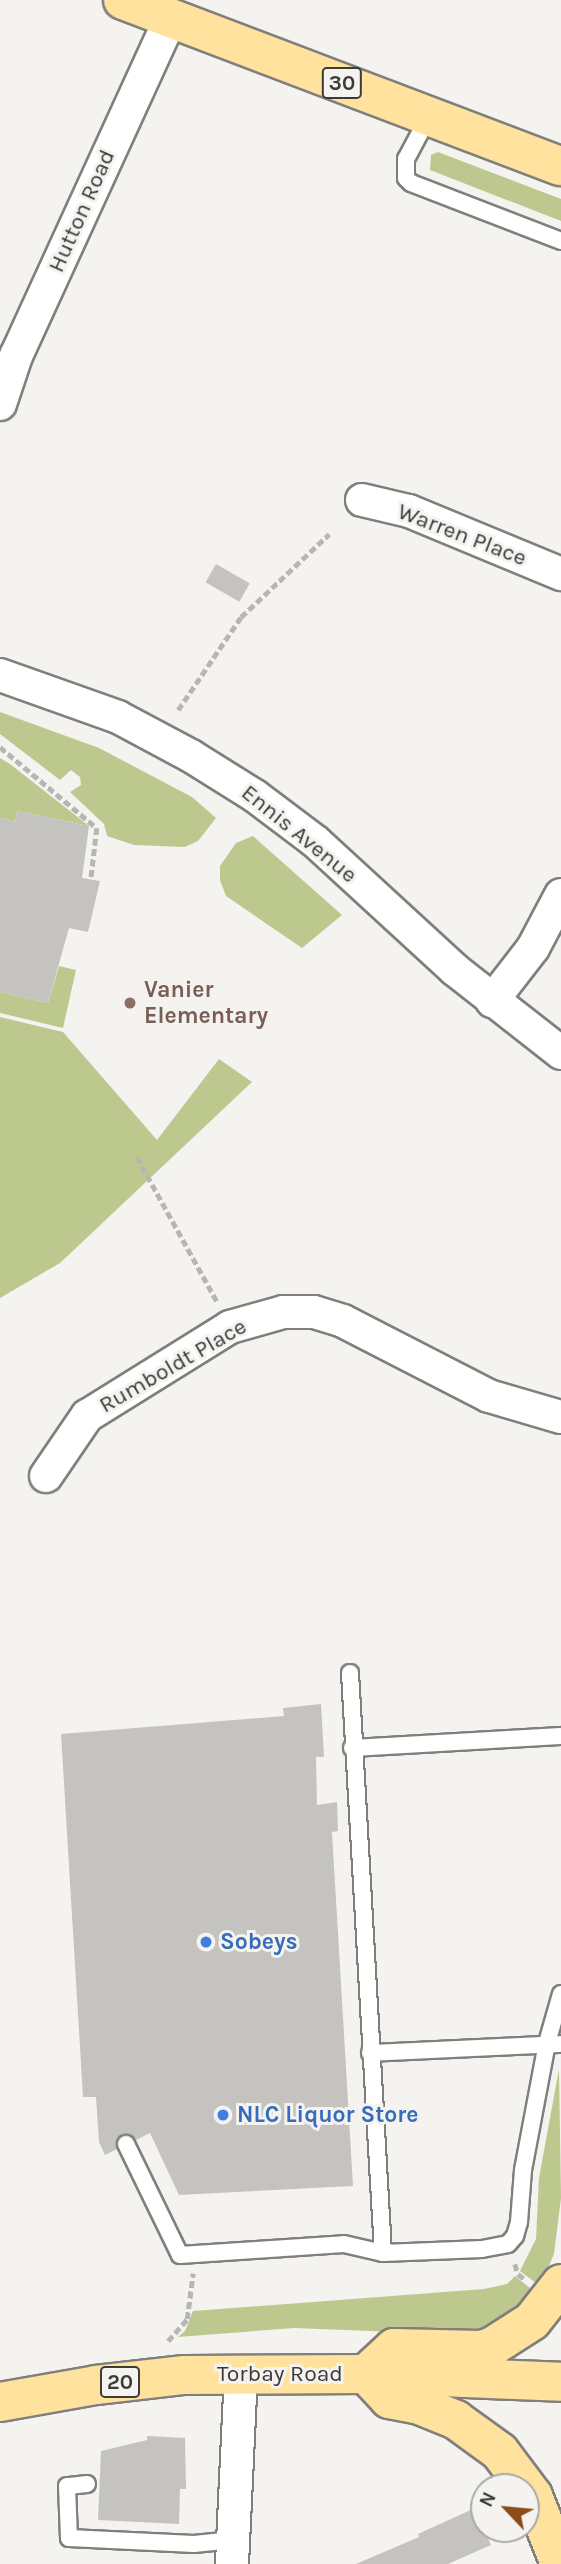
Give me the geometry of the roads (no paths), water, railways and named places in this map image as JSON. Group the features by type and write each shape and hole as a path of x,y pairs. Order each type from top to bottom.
{"main road":[{"name":"30","path":"122,0 561,166"},
{"path":"547,2285 532,2321 493,2346 481,2350 394,2348 366,2374 390,2399 418,2405 456,2420 500,2452 533,2496 560,2564"},
{"name":"Torbay Road","path":"0,2402 143,2379 241,2373 366,2374 561,2382"}],"street":[{"name":"Hutton Road","path":"0,404 8,353 170,19"},
{"name":"Warren Place","path":"362,500 409,511 561,574"},
{"name":"Ennis Avenue","path":"0,675 118,717 191,756 255,796 317,842 492,1001 561,1053"},
{"path":"492,1001 533,948 561,895"},
{"name":"Rumboldt Place","path":"46,1476 87,1416 230,1327 283,1312 314,1312 343,1321 489,1396 561,1416"},
{"path":"233,2552 241,2373"}],"lane":[{"path":"429,116 406,159 406,178 411,183 561,241"},
{"path":"350,1672 352,1748 383,2253"},
{"path":"352,1748 561,1736"},
{"path":"126,2144 180,2255 345,2244 383,2253 482,2249 508,2244 515,2236 519,2222 523,2170 554,2043 561,1994"},
{"path":"370,2053 554,2043"},
{"path":"87,2484 67,2486 69,2538 194,2544 233,2552"}],"place":[{"name":"Vanier Elementary","path":"130,1003"},
{"name":"Sobeys","path":"206,1942"},
{"name":"NLC Liquor Store","path":"223,2115"}]}
